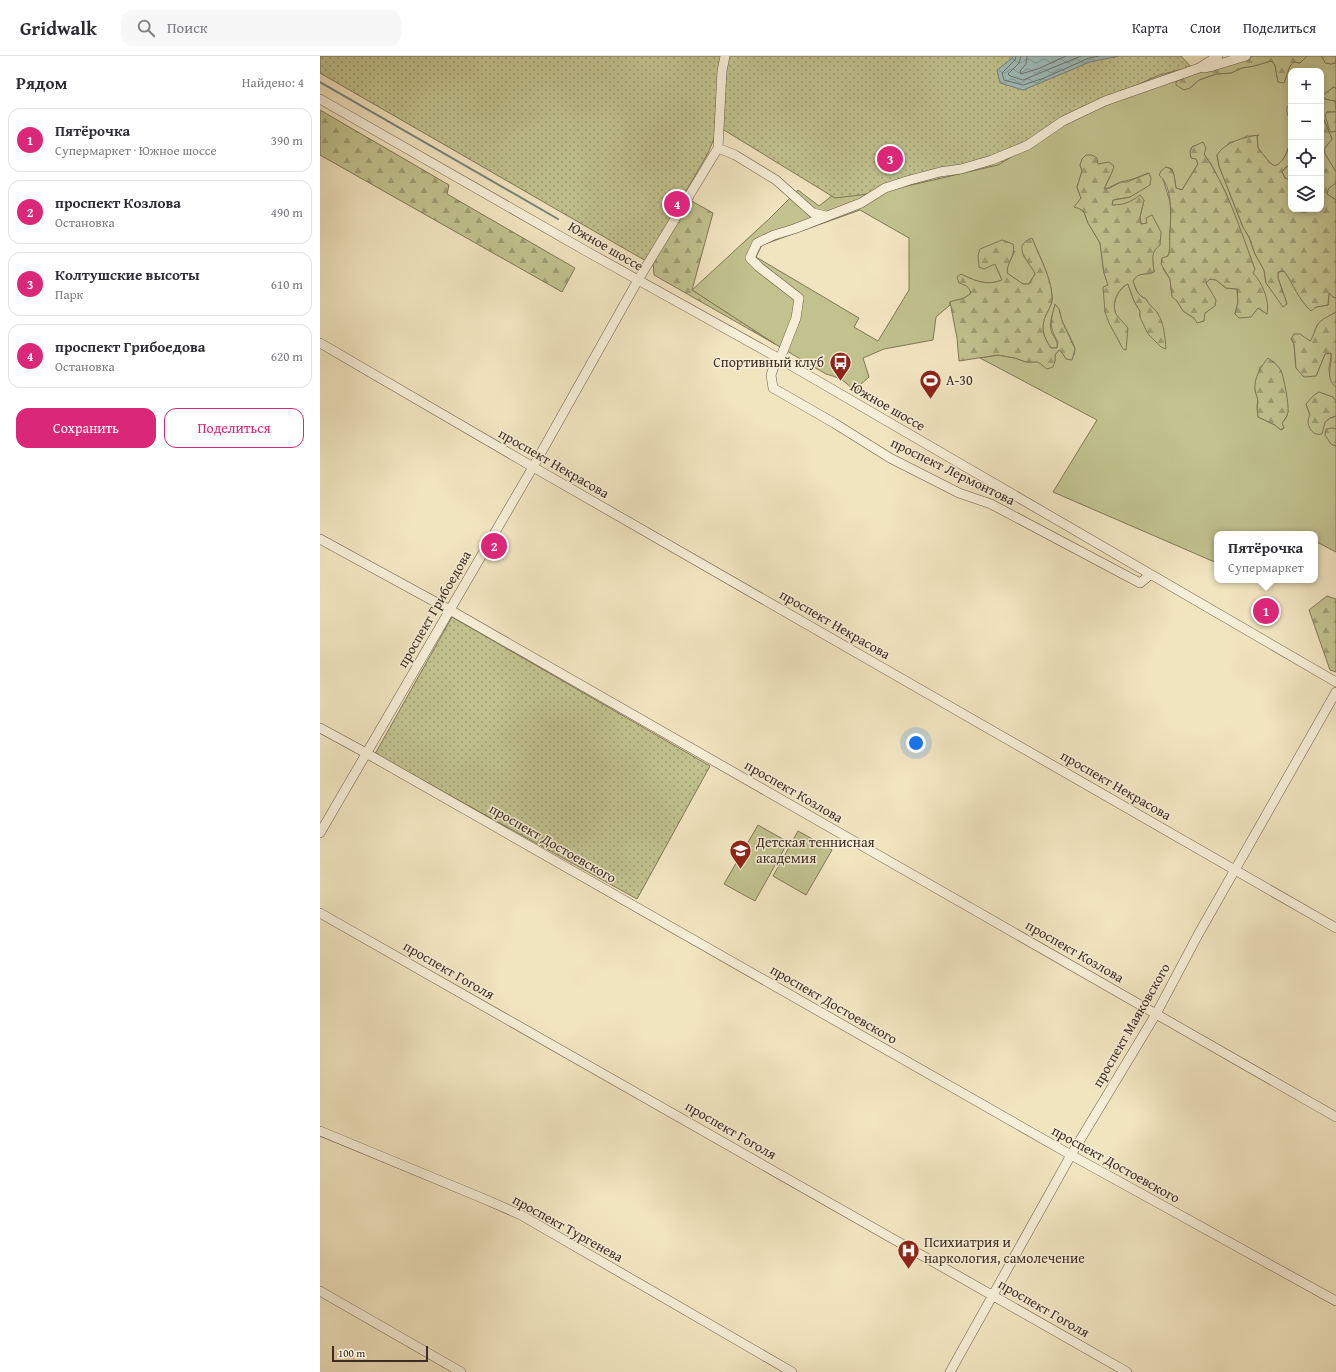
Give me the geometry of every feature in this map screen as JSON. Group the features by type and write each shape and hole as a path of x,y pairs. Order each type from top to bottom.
{"street":[{"name":"проспект Грибоедова","path":"320,833 533,467 638,280 718,148 722,71 725,56"},
{"path":"1198,68 1218,56"},
{"path":"778,359 796,318 799,298 759,267 750,258 757,243 774,235 794,229 861,203 885,188 940,172 961,169 992,160 1028,145 1063,121 1105,100 1198,68 1213,66 1246,56"},
{"name":"Южное шоссе","path":"320,98 778,359 1336,682"},
{"path":"718,148 735,155 776,180 813,213 826,216"},
{"name":"проспект Некрасова","path":"320,343 1336,928"},
{"name":"проспект Лермонтова","path":"778,359 771,374 773,388 834,423 890,458 959,493 991,504 1140,583 1150,575"},
{"name":"проспект Козлова","path":"320,539 450,610 1336,1117"},
{"name":"проспект Маяковского","path":"950,1372 1071,1155 1156,1014 1199,933 1336,692"},
{"name":"проспект Достоевского","path":"320,728 1071,1155 1336,1301"},
{"name":"проспект Гоголя","path":"320,913 1127,1372"},
{"name":"проспект Тургенева","path":"320,1131 522,1216 792,1372"},
{"path":"320,1291 461,1372"}],"green space":[{"path":"320,56 1181,56 1191,67 1159,75 1113,96 998,165 877,193 835,198 719,127 708,153 646,261 320,73"},
{"path":"1254,56 1307,56 1300,63 1294,62 1288,68 1284,83 1278,82 1275,65 1271,61 1242,68 1231,73 1216,74 1199,80 1190,88 1184,90 1176,85 1176,82 1189,75"},
{"path":"1307,56 1322,56 1322,58 1331,64 1336,63 1336,88 1333,87 1325,99 1335,101 1336,112 1327,112 1331,132 1336,131 1336,172 1325,154 1324,149 1332,139 1324,120 1324,68 1288,68 1294,62 1300,63"},
{"path":"1322,56 1336,56 1336,63 1325,63"},
{"path":"1173,58 1190,88 1199,80 1216,74 1231,73 1242,68 1271,61 1275,65 1278,82 1288,69 1288,149 1285,157 1281,162 1275,166 1270,163 1258,148 1257,136 1247,136 1236,142 1230,142 1217,155 1219,166 1243,227 1264,270 1266,283 1287,304 1278,278 1278,272 1284,271 1291,281 1316,307 1328,305 1329,292 1336,298 1336,312 1317,325 1314,337 1310,341 1294,344 1296,368 1316,376 1325,354 1331,352 1329,371 1332,381 1336,387 1336,401 1333,397 1306,404 1310,415 1325,422 1336,416 1336,429 1332,428 1331,444 1336,446 1336,552 1318,543 1318,531 1214,531 1214,562 1053,492 1097,420 980,358 998,355 1015,358 1026,362 1055,361 1055,355 1059,350 1066,359 1074,355 1075,349 1073,343 1062,321 1059,309 1055,305 1050,326 1057,342 1057,348 1051,348 1044,334 1043,325 1045,316 1052,300 1051,289 1047,274 1032,238 1023,255 1035,274 1029,284 1023,284 1007,273 1007,267 1015,251 995,264 1002,280 986,283 971,279 961,274 964,284 969,287 971,293 963,298 950,302 950,305 936,317 933,340 884,349 863,358 869,377 860,385 857,392 841,380 826,374 775,344 692,290 798,190 819,206 848,183","holes":["1203,143 1204,154 1225,191 1253,264 1252,273 1267,314 1258,308 1235,314 1238,302 1237,289 1226,288 1216,280 1210,279 1206,283 1214,306 1205,313 1194,318 1183,311 1172,296 1170,279 1163,269 1170,250 1171,220 1170,202 1163,179 1166,167 1172,169 1176,188 1182,190 1198,164 1190,152 1192,147","1098,164 1112,172 1104,189 1148,173 1130,197 1113,200 1112,205 1125,205 1144,200 1140,217 1141,224 1147,223 1155,248 1152,254 1154,272 1140,274 1133,281 1139,294 1146,299 1149,305 1158,313 1140,317 1140,311 1134,301 1128,284 1118,293 1114,305 1116,314 1128,328 1105,312 1108,285 1104,273 1100,243 1088,223 1084,212 1080,209 1081,198 1077,187 1082,171 1080,165","860,210 909,238 909,290 878,341 854,327 859,318 756,257 762,245","1273,361 1281,371 1288,412 1282,423 1284,428 1281,430 1275,425 1258,417 1258,400 1255,390 1260,367"]},
{"path":"1334,87 1336,88 1336,104 1335,101 1325,99 1324,94"},
{"path":"320,110 449,185 447,194 575,268 562,292 320,155"},
{"path":"1327,112 1336,112 1336,131 1331,132 1329,129 1325,115"},
{"path":"1324,120 1332,139 1324,149"},
{"path":"1259,135 1257,136 1258,148 1270,163 1275,166 1283,159 1288,150 1288,166 1282,172 1285,178 1288,179 1288,212 1324,212 1324,149 1325,154 1336,172 1336,183 1329,188 1327,194 1336,200 1336,298 1329,293 1328,305 1316,307 1311,311 1299,297 1284,271 1278,272 1278,278 1287,304 1283,307 1266,283 1264,270 1243,227 1219,166 1217,155 1220,150 1230,143 1247,137"},
{"path":"1203,142 1206,148 1204,154 1226,193 1255,269 1253,273 1264,292 1268,309 1267,314 1258,308 1251,317 1239,318 1235,314 1238,302 1237,289 1226,288 1216,280 1210,279 1206,283 1216,300 1215,306 1205,313 1204,321 1197,323 1194,318 1183,311 1177,301 1172,297 1170,279 1161,264 1162,258 1168,256 1169,250 1171,217 1170,202 1167,187 1164,180 1159,175 1166,167 1171,169 1174,175 1176,188 1182,190 1198,164 1196,159 1191,158 1190,152 1192,147"},
{"path":"1086,155 1092,155 1097,158 1098,164 1109,162 1114,166 1104,189 1149,173 1151,178 1150,185 1130,197 1113,200 1112,205 1127,203 1140,195 1144,200 1140,217 1141,224 1147,223 1146,218 1152,215 1161,232 1160,245 1153,254 1154,272 1140,275 1133,281 1136,290 1157,312 1162,322 1166,349 1161,347 1148,334 1128,284 1118,292 1114,305 1116,314 1128,328 1126,350 1123,349 1109,323 1105,312 1103,287 1108,285 1104,273 1100,243 1088,223 1084,212 1074,207 1081,198 1077,187 1082,171 1080,165 1082,159"},
{"path":"1288,166 1288,180 1285,178 1282,172"},
{"path":"1336,183 1336,200 1327,194 1328,188"},
{"path":"688,199 713,213 692,290 775,344 654,275 653,262"},
{"path":"1032,238 1047,274 1051,289 1052,300 1045,316 1043,325 1044,334 1051,348 1057,348 1058,342 1053,332 1051,323 1055,304 1059,309 1062,321 1075,349 1072,360 1066,359 1059,350 1055,355 1053,367 1047,369 1038,362 1026,362 1015,358 998,355 959,361 957,338 950,302 963,298 971,293 968,287 959,283 957,277 961,274 976,281 986,283 1002,280 995,264 984,269 979,267 978,255 980,249 1002,240 1013,244 1014,248 1007,273 1023,284 1029,284 1035,274 1023,254 1022,245"},
{"path":"1336,312 1336,387 1330,379 1331,353 1325,354 1316,376 1304,377 1296,368 1294,344 1291,339 1294,334 1300,334 1310,341 1318,324"},
{"path":"1268,358 1280,369 1284,379 1288,412 1282,423 1284,428 1281,430 1275,425 1258,417 1258,400 1255,385 1257,376"},
{"path":"1319,392 1333,397 1336,401 1336,416 1325,422 1322,434 1315,433 1310,429 1308,422 1310,415 1306,404"},
{"path":"1326,429 1336,429 1336,446 1331,444 1325,435"},
{"path":"1327,596 1336,599 1336,672 1330,670 1309,610"},
{"path":"452,617 710,766 637,899 375,754"},
{"path":"758,825 788,842 755,901 724,884"},
{"path":"798,831 832,850 806,895 773,876"}],"water":[{"path":"1014,56 1119,56 1090,62 1023,90 1000,83 997,70"}],"waterway":[{"path":"320,82 558,219"}],"place":[{"name":"Колтушские высоты","path":"890,159"},
{"name":"проспект Грибоедова","path":"677,204"},
{"name":"Спортивный клуб","path":"840,382"},
{"name":"А-30","path":"931,400"},
{"name":"проспект Козлова","path":"494,546"},
{"name":"Пятёрочка","path":"1266,611"},
{"name":"Детская теннисная академия","path":"741,870"},
{"name":"Психиатрия и наркология, самолечение","path":"909,1270"}]}
